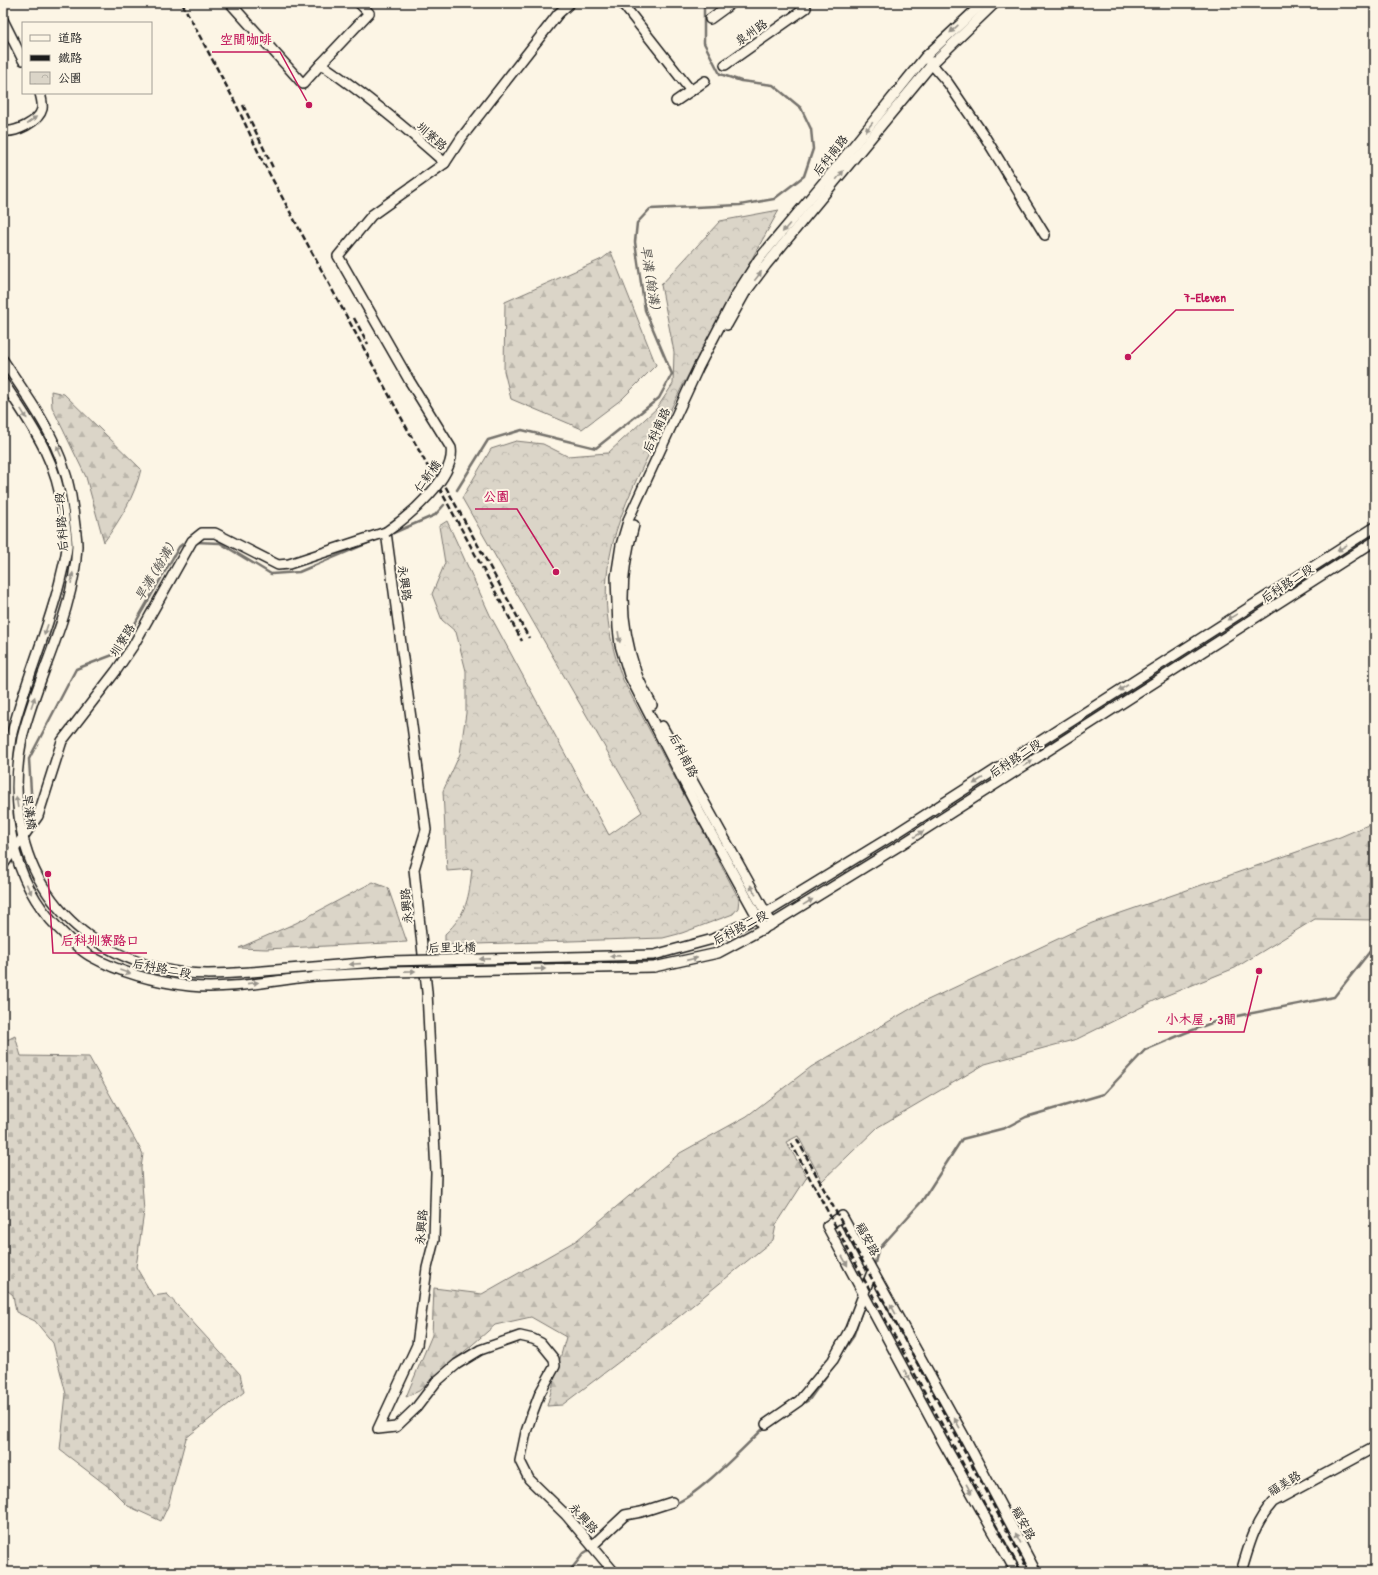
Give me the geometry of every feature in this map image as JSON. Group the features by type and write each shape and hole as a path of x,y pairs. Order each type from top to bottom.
{"street":[{"path":"230,3 303,84 369,13 359,3"},
{"path":"445,163 467,131 558,14 570,3"},
{"path":"622,3 691,91"},
{"path":"710,19 732,3"},
{"name":"泉州路","path":"725,65 806,8 802,3"},
{"name":"后科南路","path":"768,926 629,675 620,645 616,594 616,577 621,545 629,518 698,368 736,294 759,259 838,165 925,57 983,3"},
{"name":"后科南路","path":"705,813 636,674 628,644 623,610 622,578 628,545 635,520 704,370 745,293 766,265 932,64 995,3"},
{"path":"3,20 22,58"},
{"path":"925,57 948,83 985,137 1045,235"},
{"name":"圳寮路","path":"321,64 348,82 445,163 372,215 338,256 409,380"},
{"path":"676,101 705,81"},
{"path":"3,131 10,132 17,130 40,114 42,107 40,94"},
{"name":"后科路二段","path":"3,360 51,434 65,465 72,492 77,546 66,613 41,680 22,739"},
{"name":"仁新橋","path":"386,532 404,520 422,503 450,465 452,455 450,448 409,380"},
{"name":"后科路二段","path":"3,382 41,440 52,463 62,497 68,546 53,610 10,738"},
{"name":"后科路二段","path":"654,955 713,939 762,915 997,768 1375,527"},
{"name":"圳寮路","path":"3,865 13,854 38,816 62,741 116,671 133,646 192,541 202,533 215,533 278,564 289,564 386,532"},
{"name":"永興路","path":"386,532 426,830 414,868 427,992 436,1173 434,1240 426,1268 417,1345 378,1429 396,1427 416,1408 436,1382 457,1364 480,1350 520,1336 534,1339 548,1351 554,1359 555,1366 540,1393 532,1414 526,1432 520,1462 529,1478 566,1515 614,1572"},
{"name":"后科路二段","path":"654,967 718,953 768,926 899,846 1375,541"},
{"path":"1212,630 1220,641"},
{"name":"旱溝橋","path":"10,738 3,788 6,821 13,854"},
{"name":"旱溝橋","path":"22,739 15,790 22,841"},
{"path":"997,768 1005,778"},
{"name":"后科路二段","path":"22,841 34,873 48,897 63,916 86,936 139,963 166,970 216,974 251,972"},
{"name":"后科路二段","path":"13,854 32,896 49,918 90,956 123,972 158,982 208,987 315,976"},
{"name":"后里北橋","path":"251,972 388,961 654,955"},
{"name":"后里北橋","path":"315,976 390,972 654,967"},
{"name":"福安路","path":"1016,1572 943,1442 827,1226 842,1216 964,1436 1036,1572"},
{"path":"766,1424 799,1401 833,1360 850,1329 872,1272"},
{"name":"福美路","path":"1241,1572 1254,1528 1263,1513 1273,1502 1375,1447"},
{"path":"592,1545 625,1515 641,1512 672,1502"}],"green space":[{"path":"779,210 698,357 667,417 626,503 612,546 606,591 608,621 614,651 623,680 739,899 738,908 733,914 682,933 663,938 445,945 445,934 458,919 466,904 470,888 472,869 447,871 443,791 460,754 466,713 466,671 456,632 442,620 432,594 445,563 439,526 447,521 490,615 609,835 642,812 462,498 491,449 516,441 543,444 567,456 608,453 657,408 673,384 674,352 661,285 720,221"},
{"path":"611,252 656,365 622,399 582,429 511,399 504,371 505,302 602,259"},
{"path":"51,391 64,394 141,469 131,498 116,525 104,542 86,477 52,407"},
{"path":"1375,822 1375,920 1315,919 1235,968 1160,998 1077,1039 985,1064 878,1127 822,1181 798,1136 786,1142 807,1177 776,1225 773,1240 677,1318 562,1405 547,1406 566,1337 531,1317 495,1325 419,1391 406,1397 432,1335 434,1288 482,1294 577,1240 680,1153 747,1116 811,1067 917,1005 1092,923 1340,837"},
{"path":"373,882 388,888 407,942 266,949 239,948 296,923"},
{"path":"15,1036 21,1056 89,1057 143,1154 141,1168 144,1212 136,1267 153,1296 167,1294 240,1374 244,1392 186,1438 168,1506 161,1521 128,1506 110,1488 60,1450 66,1394 53,1343 35,1321 16,1312 13,1295 3,1287 3,1042"}],"waterway":[{"name":"旱溝 (翰溝)","path":"457,490 488,440 522,430 596,448 659,398 672,374 645,310 635,242 637,223 650,209 740,205 774,199 804,176 813,149 811,129 801,108 773,85 741,81 720,74 704,43 704,8 706,3"},
{"name":"旱溝 (翰溝)","path":"391,534 435,515 444,505"},
{"name":"旱溝 (翰溝)","path":"195,542 220,543 271,574 299,572 375,540"},
{"name":"旱溝 (翰溝)","path":"22,819 32,808 29,759 76,669 118,653 179,547 185,542 190,542"},
{"name":"旱溝 (翰溝)","path":"3,840 8,834"},
{"path":"874,1267 878,1250 922,1201 962,1139 1005,1128 1026,1117 1104,1094 1145,1050 1185,1033 1222,1019 1334,997 1375,945"},
{"path":"839,1357 853,1337 862,1310"},
{"path":"799,1406 809,1400 834,1365"},
{"path":"674,1504 696,1491 708,1481 766,1426"},
{"path":"569,1572 584,1553 592,1548"}],"railway":[{"path":"182,3 234,100 262,160 522,641"},
{"path":"243,105 274,170"},
{"path":"354,318 368,344"},
{"path":"437,471 529,638"},
{"path":"797,1139 1029,1572"},
{"path":"791,1143 1021,1572"}],"place":[{"name":"空間咖啡","path":"309,105"},
{"name":"7-Eleven","path":"1128,357"},
{"name":"公園","path":"556,572"},
{"name":"后科圳寮路口","path":"48,874"},
{"name":"小木屋，3間","path":"1259,971"}]}
